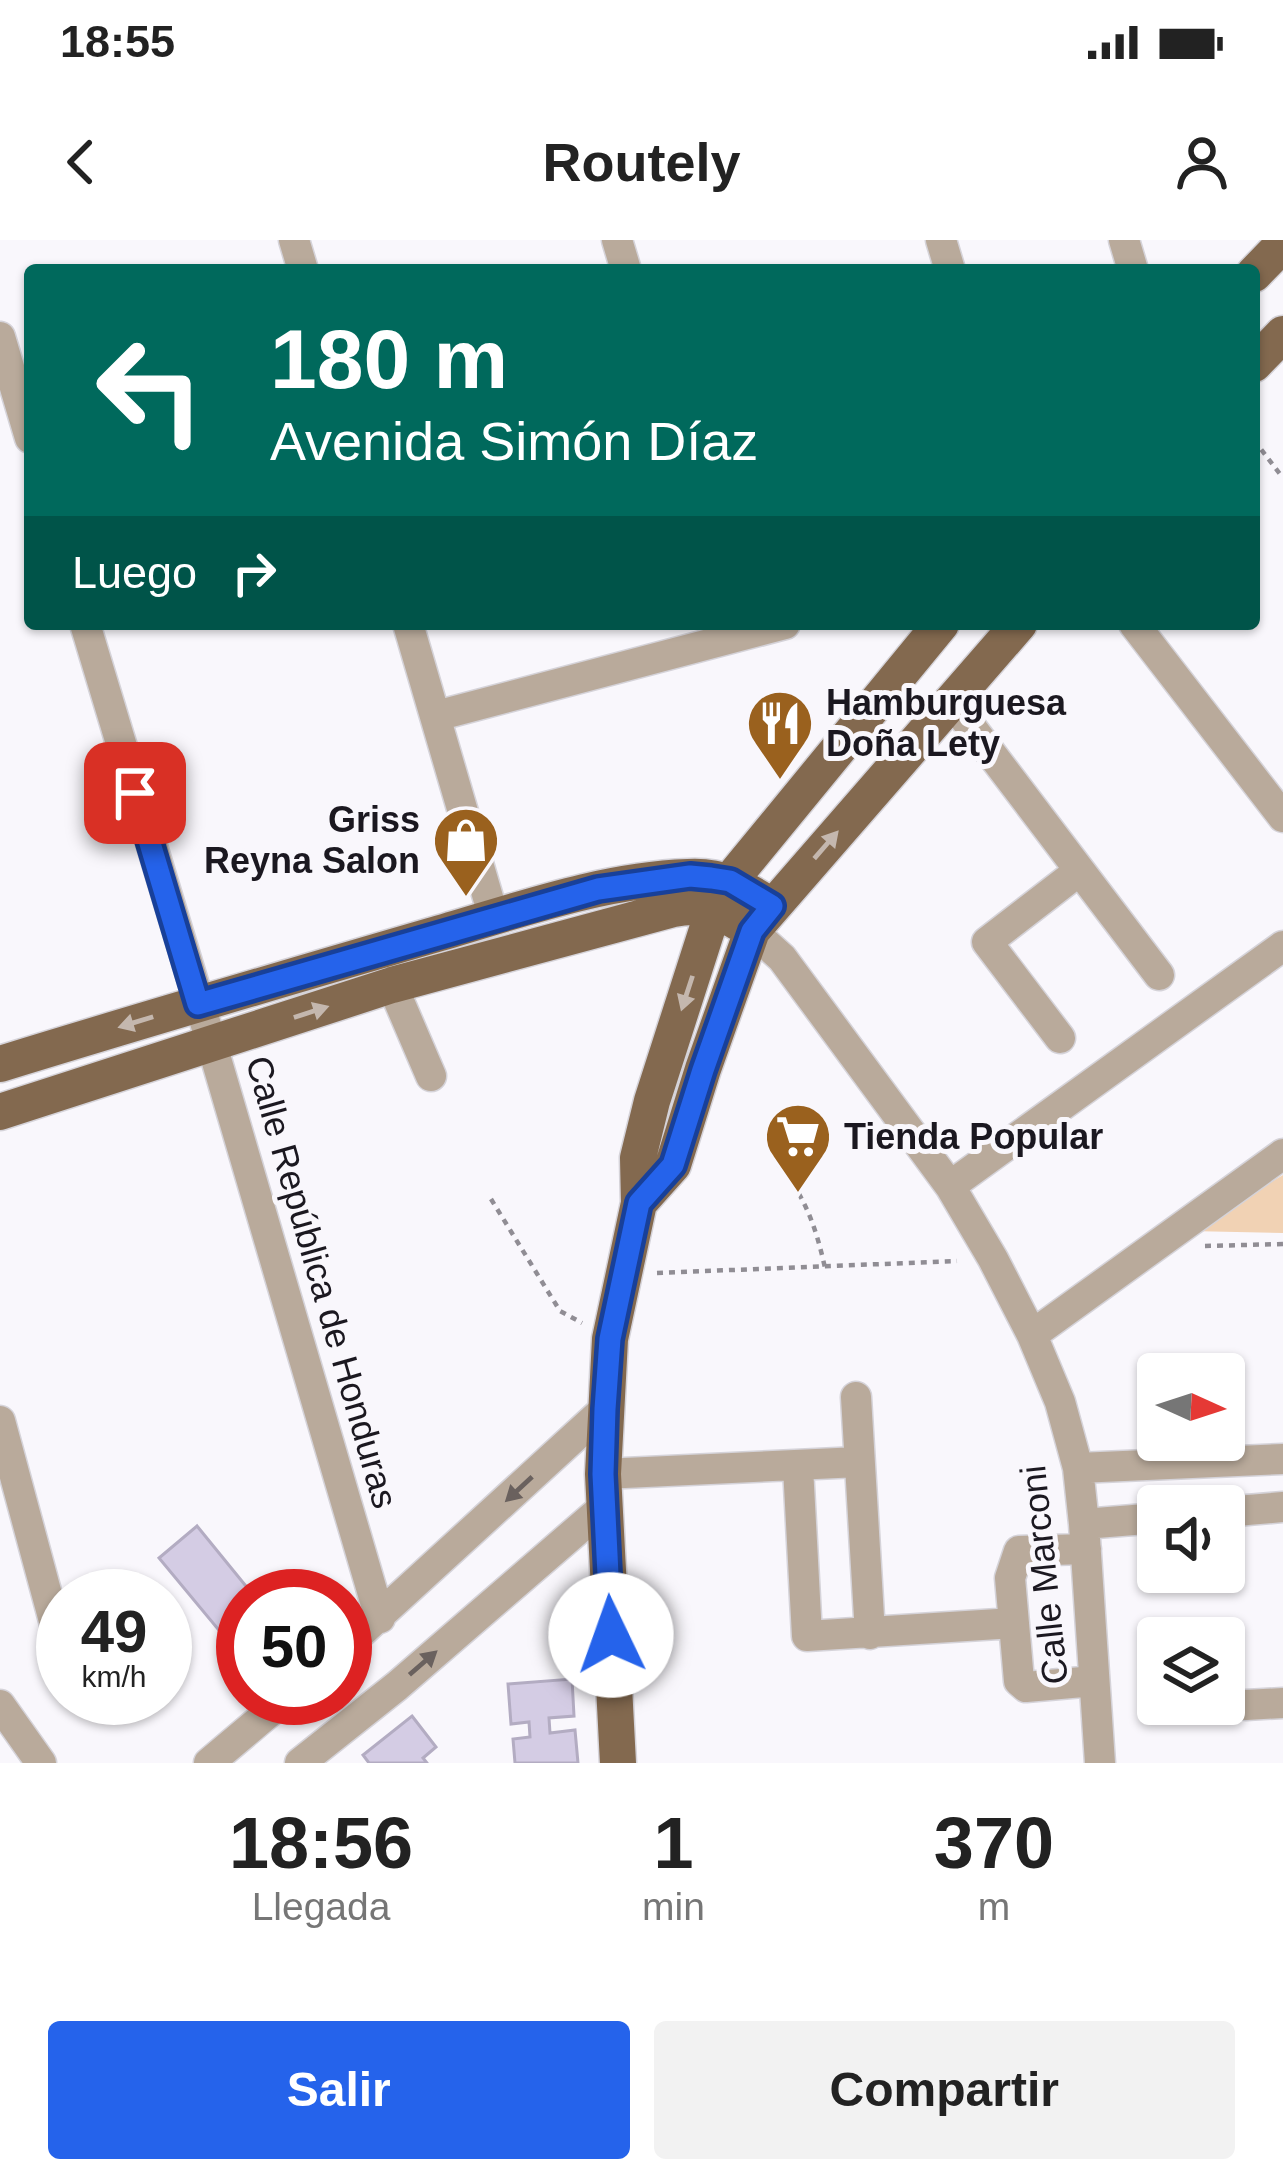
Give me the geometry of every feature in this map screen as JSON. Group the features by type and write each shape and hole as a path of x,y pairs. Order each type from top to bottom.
{"main road":[{"path":"1260,267 1283,242"},
{"path":"1260,358 1283,334"},
{"path":"618,1763 604,1491 605,1409 610,1339 639,1203 638,1158 652,1101 722,894 936,630"},
{"path":"639,1203 673,1165 703,1070 762,918 1014,630"},
{"path":"0,1064 598,889 690,876 762,918"},
{"path":"0,1112 392,985 722,894"}],"street":[{"path":"0,337 24,418"},
{"name":"Calle República de Honduras","path":"87,630 380,1618"},
{"path":"410,630 494,918"},
{"path":"436,716 732,630"},
{"path":"1139,630 1283,817"},
{"path":"952,702 1159,975"},
{"path":"1060,1038 987,942 1079,872"},
{"name":"Calle Marconi","path":"762,918 782,958 950,1186 1032,1335 1060,1402 1078,1468 1100,1763"},
{"path":"950,1186 1283,946"},
{"path":"392,985 430,1076"},
{"path":"1032,1335 1283,1154"},
{"path":"856,1397 870,1634"},
{"path":"372,1625 605,1409"},
{"path":"0,1421 40,1569"},
{"path":"1078,1468 1283,1459"},
{"path":"300,1763 397,1686 604,1491 860,1462"},
{"path":"798,1467 807,1636 1014,1623"},
{"path":"1245,1510 1283,1507"},
{"path":"1094,1681 1026,1687 1019,1681 1010,1578 1019,1551 1137,1523"},
{"path":"1246,1705 1283,1703"},
{"path":"0,1705 41,1763"},
{"path":"209,1763 254,1725"}],"path":[{"path":"1260,448 1283,478"},
{"path":"778,1163 808,1207 825,1268"},
{"path":"491,1199 560,1311 610,1339"},
{"path":"1153,1248 1283,1244"},
{"path":"624,1274 993,1259"}],"shaded area":[{"path":"1283,1175 1283,1233 1189,1231"}],"building":[{"path":"197,1526 232,1569 216,1569 216,1627 192,1598 192,1569 168,1569 159,1558"},
{"path":"572,1679 574,1716 549,1718 550,1733 575,1730 578,1763 515,1763 513,1739 530,1737 529,1722 511,1724 508,1684"},
{"path":"412,1716 436,1747 423,1758 427,1763 369,1763 363,1755"}],"place":[{"name":"Hamburguesa Doña Lety","path":"780,782"},
{"name":"Griss Reyna Salon","path":"466,899"},
{"name":"Tienda Popular","path":"798,1195"}],"route":[{"path":"135,793 198,1004 598,889 690,876 711,878 730,881 772,906 752,931 673,1165 639,1203 610,1339 605,1409 603,1474 611,1635"}]}
